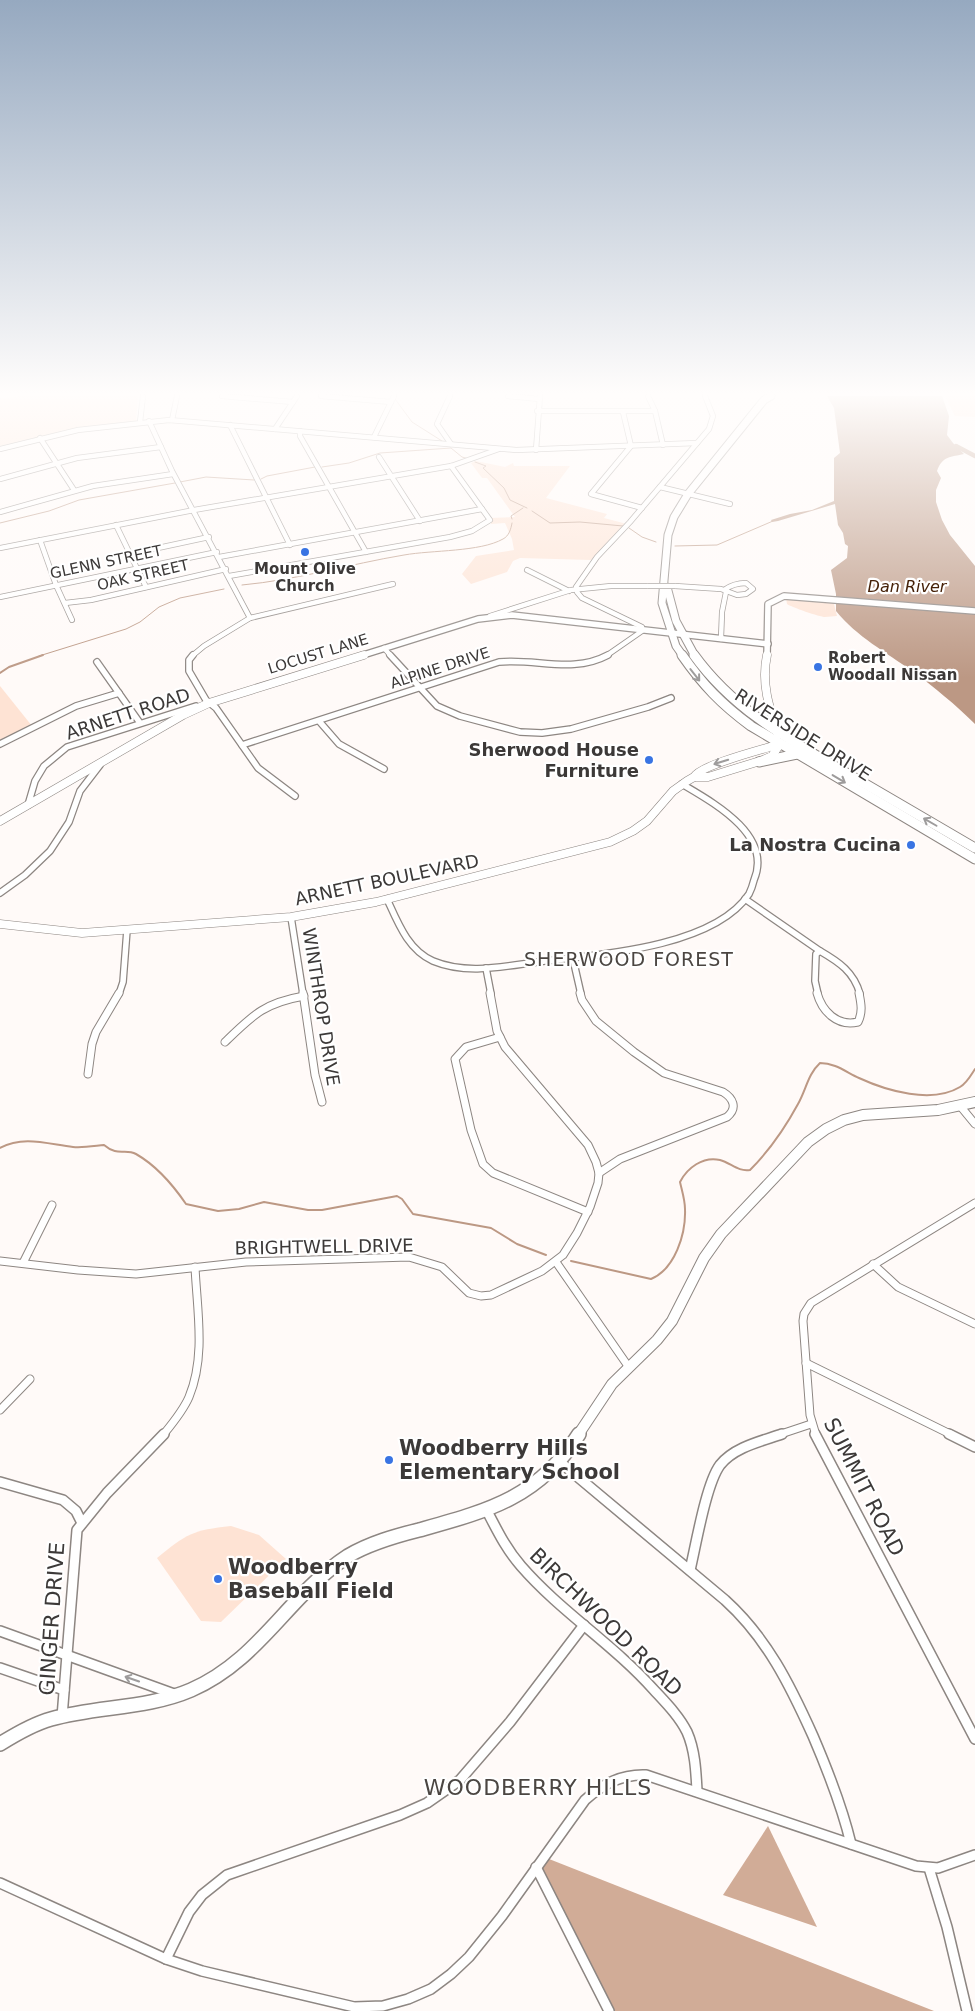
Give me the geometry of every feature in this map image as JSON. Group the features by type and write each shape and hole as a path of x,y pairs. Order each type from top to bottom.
{"main road":[{"name":"RIVERSIDE DRIVE","path":"691,490 678,508 670,526 664,566 662,603 671,633 681,655 708,690 740,718 780,744 975,848"},
{"name":"RIVERSIDE DRIVE","path":"664,566 671,608 682,635 695,658 718,687 746,711 777,732 975,859"},
{"path":"758,762 797,754"}],"street":[{"path":"0,512 74,490"},
{"path":"183,490 250,618"},
{"path":"263,490 290,545"},
{"path":"0,548 194,510 311,490"},
{"path":"331,490 366,552"},
{"path":"399,490 420,522"},
{"path":"229,576 450,537 474,530 490,522 468,490"},
{"path":"594,490 591,493 594,496 642,508"},
{"path":"643,630 642,627 588,601 579,595 576,590 577,583 597,557 658,490"},
{"path":"671,490 730,504"},
{"name":"GLENN STREET","path":"0,597 136,568 218,554 290,545 482,510"},
{"path":"116,525 146,587"},
{"path":"130,554 208,537"},
{"path":"40,540 56,585 72,620"},
{"name":"OAK STREET","path":"65,603 91,600 226,569"},
{"path":"527,570 569,591"},
{"path":"490,616 576,590 675,586 745,594 753,589 746,583 738,583 725,591"},
{"path":"296,796 258,768 216,708 204,698 189,671 189,660 197,650 250,618 393,584"},
{"path":"721,639 725,591"},
{"path":"780,744 766,698 764,670 768,644 768,604 778,596 802,596 975,611"},
{"name":"LOCUST LANE","path":"0,820 183,715 209,703 490,616 512,615 671,633"},
{"name":"ALPINE DRIVE","path":"242,745 508,661 570,666 586,664 601,658 643,630"},
{"path":"671,633 768,644"},
{"path":"384,648 432,702 450,713 509,730 530,733 552,732 580,727 648,707 671,698"},
{"path":"97,662 140,723"},
{"path":"0,744 76,706 119,693"},
{"name":"ARNETT ROAD","path":"28,804 32,789 40,772 60,751 86,740 209,703"},
{"path":"319,720 339,744 384,770"},
{"name":"ARNETT BOULEVARD","path":"0,924 68,932 127,930 291,917 329,912 387,899 610,842 633,831 647,821 668,796 694,777 701,769 780,744"},
{"name":"ARNETT BOULEVARD","path":"694,777 708,777 758,762 772,756 780,744"},
{"path":"751,754 758,762"},
{"path":"0,893 24,875 50,850 69,822 80,791 102,762"},
{"path":"387,899 405,938 417,952 433,961 450,966 486,968 573,959 634,950 695,932 720,922 746,899 755,883 759,865 755,844 742,829 720,809 682,784"},
{"path":"746,899 841,965 858,984 862,1013 858,1022 851,1024 839,1022 826,1013 820,1004 816,995 816,954 820,951"},
{"name":"WINTHROP DRIVE","path":"291,917 315,1075 322,1102"},
{"path":"88,1074 92,1044 96,1032 117,999 123,982 127,930"},
{"path":"486,968 493,1014 500,1037 524,1072 588,1145 597,1163 599,1173 620,1159 727,1117 734,1110 730,1097 723,1092 664,1072 634,1052 596,1021 582,1000 573,959"},
{"path":"225,1042 265,1006 280,1000 304,996"},
{"path":"500,1037 466,1047 455,1059 471,1130 480,1159 493,1173 588,1212"},
{"path":"0,1744 39,1723 178,1695 208,1682 243,1658 299,1596 348,1556 385,1539 487,1511 525,1492 560,1462 601,1398 628,1366 650,1347 672,1321 708,1251 721,1234 812,1139 834,1124 865,1114 899,1110 936,1111 961,1107 975,1102"},
{"path":"961,1107 975,1124"},
{"name":"BRIGHTWELL DRIVE","path":"0,1261 78,1270 136,1274 246,1262 409,1257 433,1263 451,1274 461,1288 472,1294 491,1296 556,1262 571,1246 579,1234 588,1212 599,1180 599,1173"},
{"name":"SUMMIT ROAD","path":"975,1203 840,1284 808,1308 803,1321 811,1424 975,1739"},
{"path":"23,1263 52,1205"},
{"path":"556,1262 628,1366"},
{"path":"873,1264 898,1287 975,1324"},
{"name":"GINGER DRIVE","path":"62,1717 75,1538 82,1523 167,1430 189,1397 196,1377 198,1359 194,1267"},
{"path":"806,1363 975,1447"},
{"path":"0,1410 30,1379"},
{"path":"690,1570 709,1490 720,1464 740,1449 811,1424"},
{"path":"560,1462 690,1570 736,1610 752,1628 780,1668 836,1788 851,1844"},
{"path":"0,1482 63,1500 76,1511 82,1523"},
{"name":"BIRCHWOOD ROAD","path":"487,1511 498,1536 519,1565 646,1680 681,1722 693,1748 696,1763 697,1791"},
{"path":"166,1959 189,1912 202,1895 227,1875 400,1815 427,1803 460,1780 487,1750 584,1625"},
{"path":"0,1631 66,1657 178,1695"},
{"path":"0,1668 64,1690"},
{"path":"0,1882 166,1959 202,1971 365,2009 402,2002 421,1995 457,1971 469,1958 585,1800 610,1780 634,1774 646,1775 916,1866 938,1868 975,1855"},
{"path":"536,1867 609,2011"},
{"path":"929,1868 948,1927 968,2011"}],"shaded area":[{"path":"496,490 552,490 546,498 607,514 604,518 627,524 591,560 520,558 513,561 507,572 471,584 462,574 476,556 514,550 512,539 505,523 491,524 490,518 515,517"},
{"path":"786,598 833,600 837,616 825,617 806,612 787,604"},
{"path":"0,686 32,726 0,742"},
{"name":"Woodberry Baseball Field","path":"231,1526 259,1535 286,1559 221,1622 201,1621 157,1558 175,1543 191,1534 207,1529"},
{"path":"768,1826 817,1927 723,1895"},
{"path":"544,1857 934,2011 609,2011 536,1867"}],"water":[{"name":"Dan River","path":"834,490 936,490 936,502 942,520 950,535 975,566 975,724 928,683 853,629 836,611 836,594 831,570 847,558 848,546 845,544 843,533 838,525 835,504 778,521 772,522 771,520 812,510 834,501"}],"waterway":[{"path":"0,523 49,511 79,500 136,490"},
{"path":"505,490 510,500 527,508"},
{"path":"512,519 511,516 523,508"},
{"path":"532,511 550,523 580,522 623,526"},
{"path":"675,546 717,545 773,521"},
{"path":"242,585 303,576 415,553 482,546 505,538 512,523"},
{"path":"629,528 642,537 656,542"},
{"path":"39,656 126,629 140,622 159,607 180,598 224,589"},
{"path":"0,673 9,667 43,655"},
{"path":"571,1261 651,1279 659,1274 673,1259 681,1239 685,1219 680,1182 683,1177 696,1164 714,1159 724,1161 738,1169 750,1170 764,1155 782,1130 798,1104 810,1077 820,1063 836,1066 870,1083 896,1091 923,1095 936,1095 960,1087 967,1081 975,1069"},
{"path":"0,1148 9,1144 27,1141 77,1147 104,1145 113,1151 132,1152 158,1170 186,1204 218,1211 239,1209 264,1202 308,1210 322,1210 397,1196 402,1199 413,1214 491,1228 517,1244 546,1255"}],"place":[{"name":"Mount Olive Church","path":"305,552"},
{"name":"Robert Woodall Nissan","path":"818,667"},
{"name":"Sherwood House Furniture","path":"649,760"},
{"name":"La Nostra Cucina","path":"911,845"},
{"name":"Woodberry Hills Elementary School","path":"389,1460"},
{"name":"Woodberry Baseball Field","path":"218,1579"}],"district":[{"name":"SHERWOOD FOREST","path":"629,959"},
{"name":"WOODBERRY HILLS","path":"538,1787"}]}
